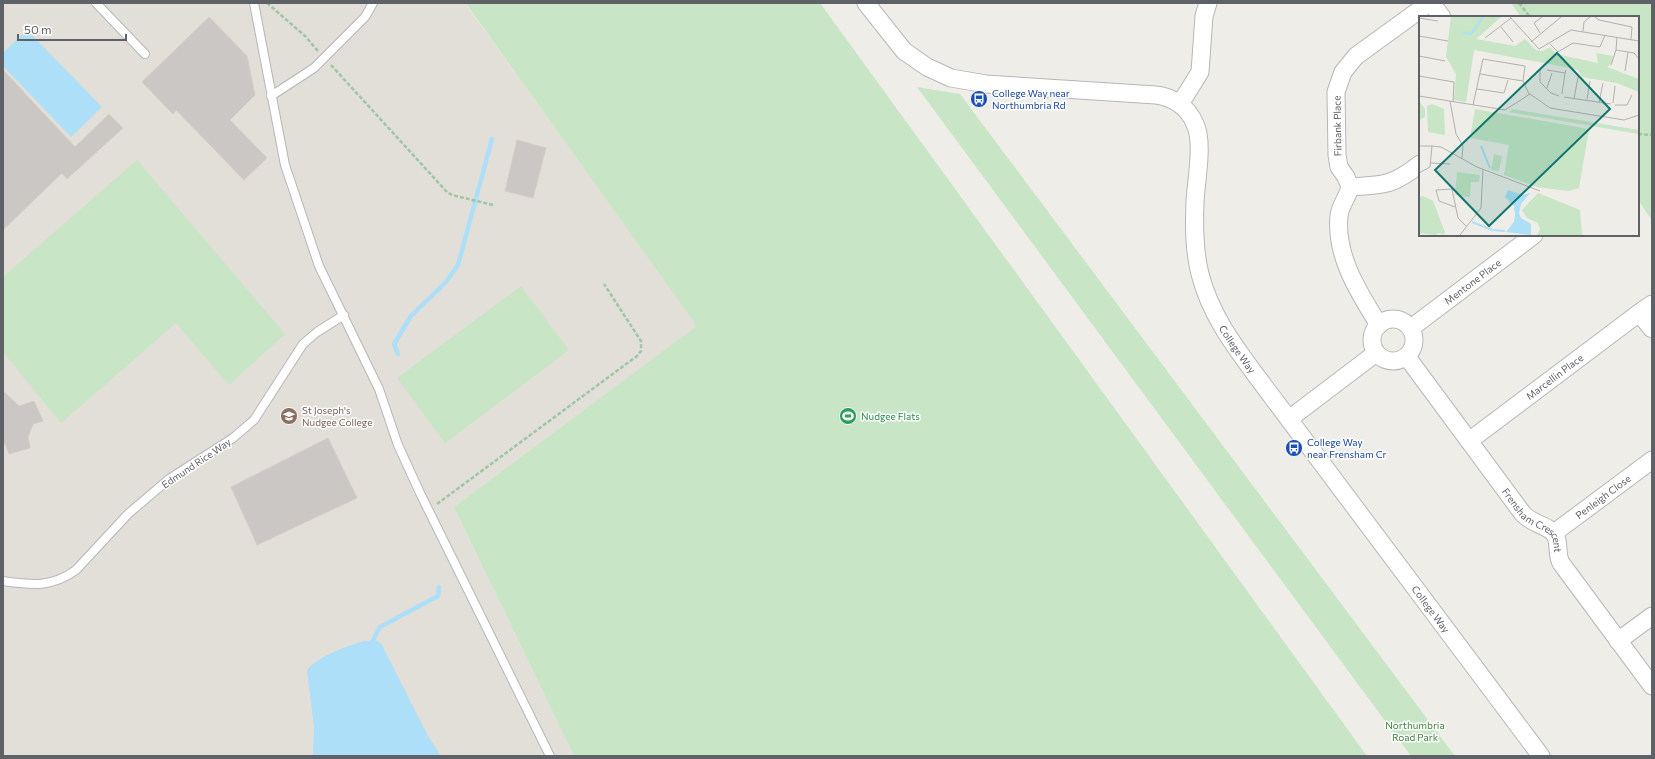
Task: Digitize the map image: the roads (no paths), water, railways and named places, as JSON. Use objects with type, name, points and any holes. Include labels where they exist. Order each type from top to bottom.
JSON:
[{"type":"street","name":"College Way","points":[[866,3],[904,51],[938,73],[951,78],[975,83],[1156,95],[1167,97],[1180,104],[1193,120],[1199,139],[1195,203],[1195,245],[1204,290],[1213,311],[1230,340],[1541,756]]},
{"type":"street","points":[[1180,104],[1200,72],[1204,16],[1208,3]]},
{"type":"street","name":"Firbank Place","points":[[1350,187],[1339,167],[1336,155],[1336,92],[1343,72],[1356,56],[1430,3],[1441,16]]},
{"type":"street","points":[[1379,325],[1350,276],[1342,248],[1339,214],[1350,187],[1387,184],[1405,176],[1419,165]]},
{"type":"street","name":"Mentone Place","points":[[1411,328],[1533,236]]},
{"type":"street","name":"Marcellin Place","points":[[1469,441],[1646,308],[1652,329]]},
{"type":"street","points":[[1399,320],[1411,328],[1415,340],[1414,347],[1406,358],[1400,361],[1387,361],[1376,353],[1372,342],[1375,329],[1379,325],[1385,321],[1399,320]]},
{"type":"street","points":[[1289,419],[1376,353]]},
{"type":"street","name":"Frensham Crescent","points":[[1406,358],[1527,518],[1554,533],[1557,540],[1557,554],[1561,563],[1652,686]]},
{"type":"street","name":"Penleigh Close","points":[[1554,533],[1652,460]]},
{"type":"street","points":[[1618,641],[1652,616]]},
{"type":"lane","points":[[96,3],[145,54]]},
{"type":"lane","points":[[254,3],[285,165],[319,266],[379,389],[398,445],[427,508],[550,756]]},
{"type":"lane","points":[[271,96],[314,68],[365,16],[373,3]]},
{"type":"lane","name":"Edmund Rice Way","points":[[3,581],[29,585],[47,583],[66,577],[76,570],[128,514],[169,479],[234,438],[254,420],[303,344],[344,315]]},
{"type":"water","points":[[27,30],[102,107],[71,137],[3,66],[3,53]]},
{"type":"water","points":[[364,641],[378,641],[382,645],[428,736],[441,756],[313,756],[314,727],[307,671],[316,661],[341,649]]},
{"type":"waterway","points":[[398,354],[394,344],[411,316],[445,283],[458,265],[492,139]]},
{"type":"waterway","points":[[370,646],[380,627],[438,596],[439,587]]},
{"type":"place","name":"College Way near Northumbria Rd","points":[[979,99]]},
{"type":"place","name":"St Joseph's Nudgee College","points":[[289,416]]},
{"type":"place","name":"Nudgee Flats","points":[[848,416]]},
{"type":"place","name":"College Way near Frensham Cr","points":[[1294,448]]},
{"type":"park label","name":"Northumbria Road Park","points":[[1415,730]]}]
